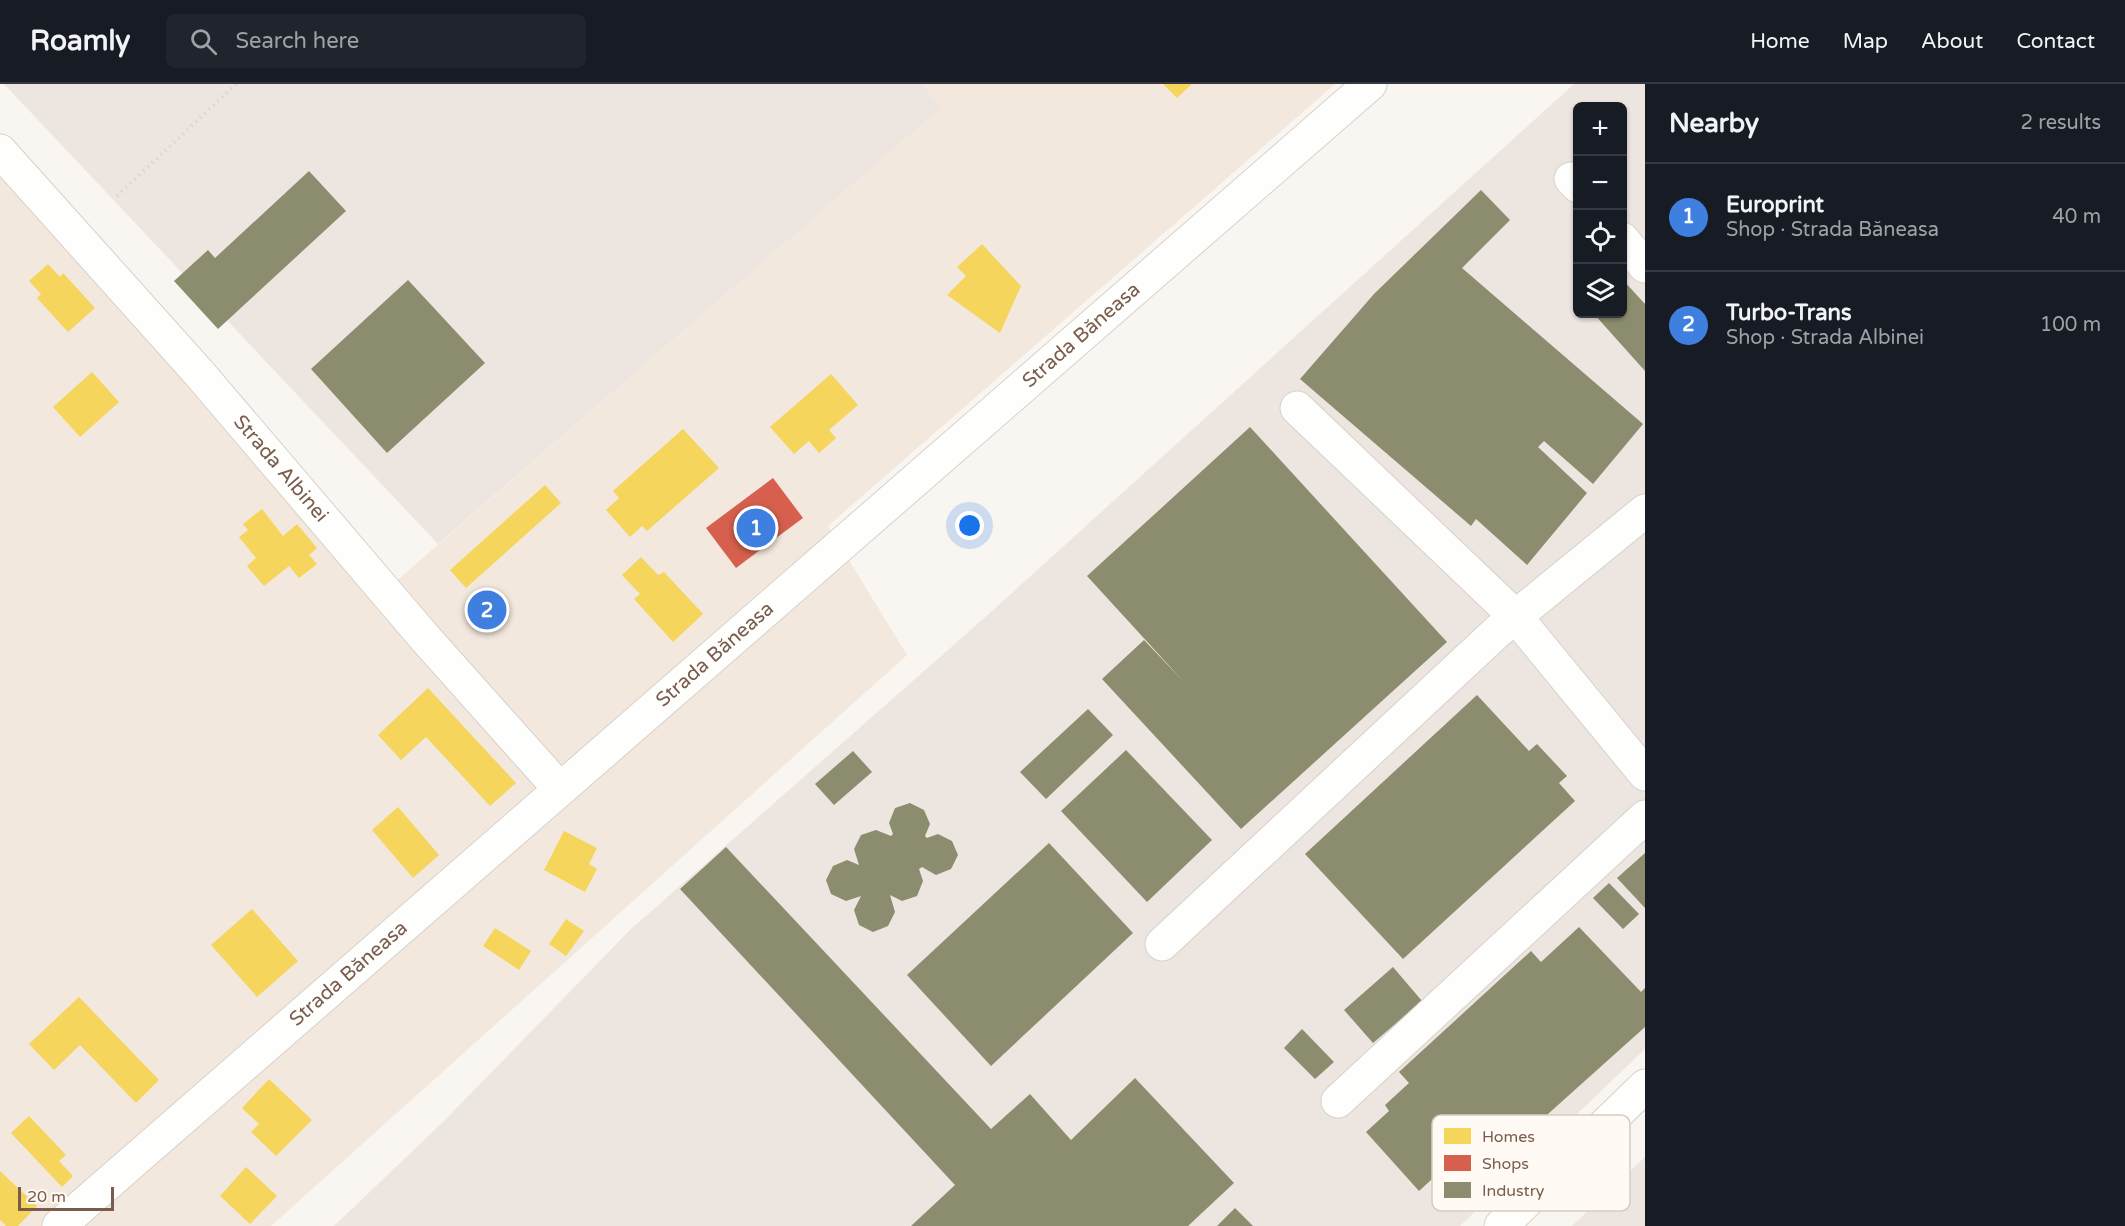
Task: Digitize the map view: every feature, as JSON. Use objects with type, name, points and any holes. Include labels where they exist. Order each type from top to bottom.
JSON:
[{"type":"street","name":"Strada Băneasa","points":[[60,1226],[559,788],[1370,84]]},
{"type":"street","name":"Strada Albinei","points":[[0,151],[199,373],[425,638],[559,788]]},
{"type":"street","points":[[1627,244],[1645,266]]},
{"type":"street","points":[[1297,408],[1515,617],[1645,774]]},
{"type":"street","points":[[1162,944],[1515,617],[1645,511]]},
{"type":"street","points":[[1338,1101],[1645,817]]},
{"type":"street","points":[[1615,1115],[1645,1086]]},
{"type":"street","points":[[1501,1226],[1516,1211]]},
{"type":"path","points":[[117,196],[236,84]]},
{"type":"shaded area","points":[[4,84],[922,84],[940,108],[438,544]]},
{"type":"shaded area","points":[[922,84],[1335,84],[828,526],[907,655],[271,1226],[0,1226],[0,140],[378,597],[939,108]]},
{"type":"shaded area","points":[[1574,84],[1645,84],[1645,1049],[1576,1115],[1432,1115],[1432,1211],[1476,1211],[1460,1226],[334,1226],[443,1122],[630,930],[982,620]]},
{"type":"shaded area","points":[[1645,1157],[1645,1226],[1572,1226],[1588,1211],[1630,1211],[1630,1171]]},
{"type":"building: Homes","points":[[1163,84],[1192,84],[1177,98]]},
{"type":"building: Homes","points":[[982,244],[1021,286],[1000,333],[947,295],[966,276],[957,267]]},
{"type":"building: Homes","points":[[48,264],[60,277],[63,273],[95,308],[68,332],[37,298],[41,294],[29,281]]},
{"type":"building: Homes","points":[[92,372],[119,402],[80,437],[53,407]]},
{"type":"building: Homes","points":[[831,374],[858,405],[829,430],[836,438],[819,453],[809,441],[794,454],[770,427]]},
{"type":"building: Homes","points":[[683,429],[719,468],[647,531],[642,526],[630,537],[606,510],[619,498],[613,491]]},
{"type":"building: Homes","points":[[545,485],[561,503],[466,588],[450,570]]},
{"type":"building: Homes","points":[[262,509],[283,536],[297,524],[317,548],[309,555],[317,564],[299,578],[289,566],[264,586],[247,566],[256,558],[239,537],[248,530],[243,524]]},
{"type":"building: Homes","points":[[641,557],[658,575],[664,572],[703,614],[673,642],[634,599],[640,594],[622,575]]},
{"type":"building: Homes","points":[[428,688],[516,783],[490,806],[426,737],[401,760],[378,735]]},
{"type":"building: Homes","points":[[398,807],[439,855],[413,878],[372,830]]},
{"type":"building: Homes","points":[[564,831],[597,848],[589,864],[597,869],[585,892],[544,870]]},
{"type":"building: Homes","points":[[252,909],[298,961],[257,997],[211,945]]},
{"type":"building: Homes","points":[[566,919],[584,931],[566,956],[549,944]]},
{"type":"building: Homes","points":[[495,928],[531,951],[519,970],[483,946]]},
{"type":"building: Homes","points":[[79,997],[159,1080],[136,1103],[80,1045],[54,1070],[29,1044]]},
{"type":"building: Homes","points":[[269,1079],[312,1120],[276,1156],[251,1132],[259,1124],[242,1108]]},
{"type":"building: Homes","points":[[29,1116],[66,1155],[59,1161],[73,1176],[62,1187],[11,1133]]},
{"type":"building: Homes","points":[[246,1167],[277,1196],[250,1224],[220,1196]]},
{"type":"building: Homes","points":[[0,1171],[37,1206],[18,1226],[6,1226],[0,1220]]},
{"type":"building: Shops","points":[[773,478],[803,518],[736,568],[706,528]]},
{"type":"building: Industry","points":[[309,171],[346,211],[218,329],[174,281],[208,250],[215,258]]},
{"type":"building: Industry","points":[[1481,190],[1510,220],[1462,268],[1643,424],[1593,484],[1544,441],[1538,447],[1587,493],[1527,565],[1476,519],[1471,526],[1300,379],[1374,294]]},
{"type":"building: Industry","points":[[408,280],[485,363],[387,453],[311,369]]},
{"type":"building: Industry","points":[[1627,284],[1645,304],[1645,371],[1598,318],[1627,318]]},
{"type":"building: Industry","points":[[1250,427],[1447,642],[1241,829],[1102,679],[1144,640],[1184,682],[1087,576]]},
{"type":"building: Industry","points":[[1477,695],[1529,751],[1537,744],[1567,776],[1559,783],[1575,801],[1403,959],[1305,854]]},
{"type":"building: Industry","points":[[1088,709],[1113,735],[1046,799],[1020,772]]},
{"type":"building: Industry","points":[[1126,750],[1212,840],[1147,902],[1061,811]]},
{"type":"building: Industry","points":[[853,751],[872,772],[834,805],[815,784]]},
{"type":"building: Industry","points":[[910,803],[924,810],[930,824],[925,836],[927,838],[938,834],[952,841],[958,855],[951,869],[936,875],[922,867],[919,869],[923,881],[917,896],[902,901],[890,895],[895,912],[888,926],[873,932],[859,925],[854,910],[861,896],[846,901],[831,894],[826,880],[833,866],[847,860],[859,865],[854,849],[861,835],[876,830],[891,836],[893,834],[889,823],[895,808]]},
{"type":"building: Industry","points":[[1049,843],[1133,933],[991,1066],[907,975]]},
{"type":"building: Industry","points":[[726,847],[991,1129],[1030,1094],[1071,1140],[1135,1078],[1234,1183],[1188,1226],[911,1226],[955,1185],[680,889]]},
{"type":"building: Industry","points":[[1645,853],[1645,908],[1617,878]]},
{"type":"building: Industry","points":[[1609,883],[1639,914],[1623,929],[1593,898]]},
{"type":"building: Industry","points":[[1579,927],[1641,992],[1645,988],[1645,1027],[1547,1115],[1432,1115],[1432,1179],[1419,1191],[1366,1132],[1389,1111],[1385,1105],[1409,1083],[1399,1072],[1531,951],[1541,962]]},
{"type":"building: Industry","points":[[1393,967],[1422,1001],[1373,1043],[1344,1010]]},
{"type":"building: Industry","points":[[1302,1029],[1334,1062],[1315,1079],[1284,1048]]},
{"type":"building: Industry","points":[[1235,1208],[1253,1226],[1217,1226]]},
{"type":"place","name":"Europrint","points":[[756,528]]},
{"type":"place","name":"Turbo-Trans","points":[[487,610]]}]
